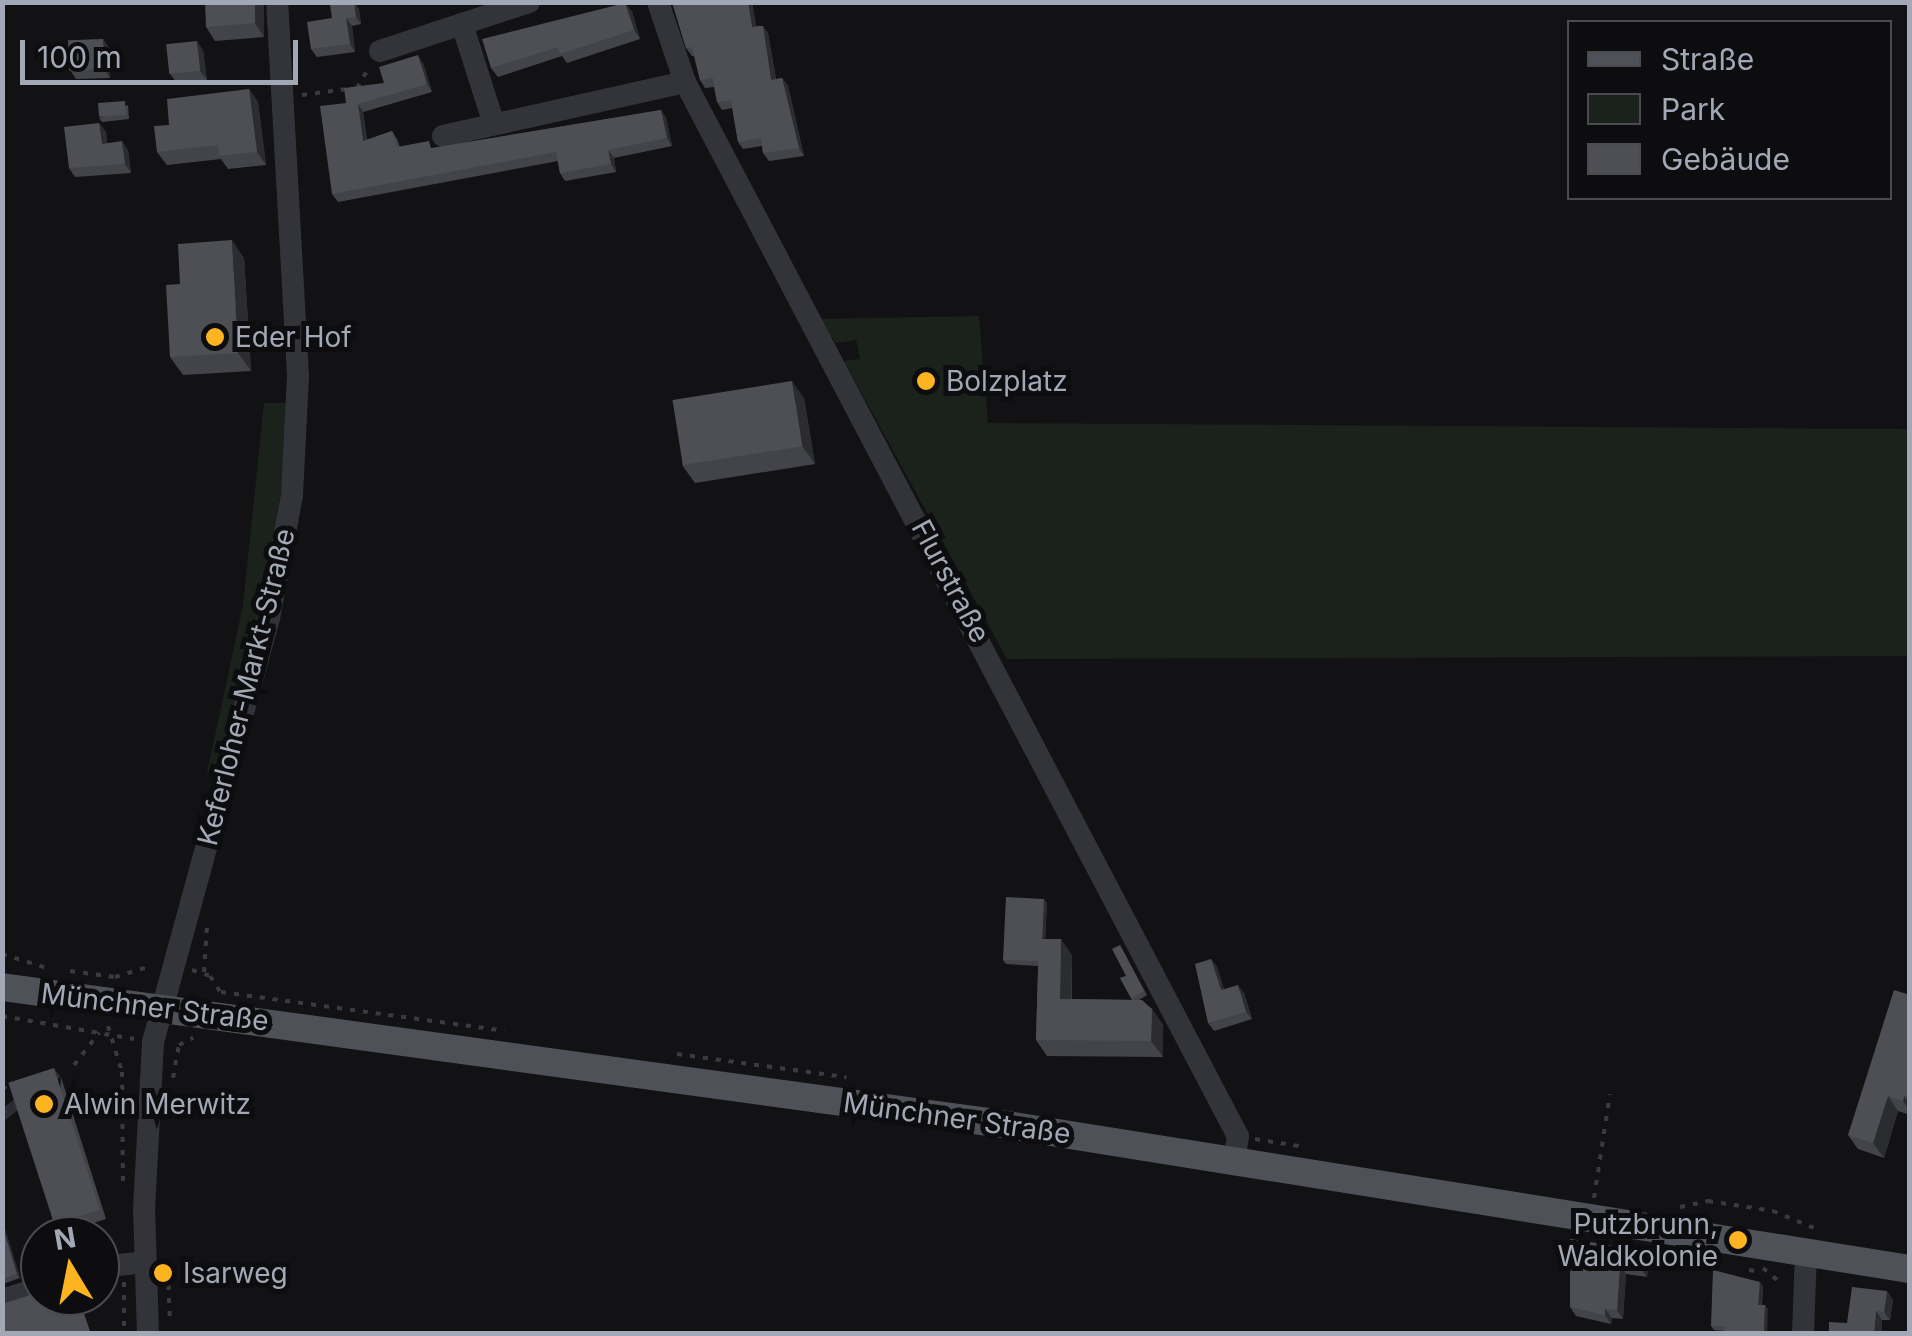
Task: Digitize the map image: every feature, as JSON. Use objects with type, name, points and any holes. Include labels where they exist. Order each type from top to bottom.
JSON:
[{"type":"main road","name":"Münchner Straße","points":[[2,988],[114,989],[161,1006],[220,1003],[1236,1148],[1910,1269]]},
{"type":"street","name":"Keferloher-Markt-Straße","points":[[148,1334],[134,1262],[153,1042],[269,618],[292,494],[298,376],[278,2]]},
{"type":"street","points":[[380,51],[529,2]]},
{"type":"street","name":"Flurstraße","points":[[658,2],[685,82],[1236,1148]]},
{"type":"street","points":[[462,24],[494,124]]},
{"type":"street","points":[[443,136],[685,82]]},
{"type":"street","points":[[1802,1334],[1806,1251]]},
{"type":"street","points":[[120,1264],[134,1262]]},
{"type":"path","points":[[297,96],[359,88],[380,51]]},
{"type":"path","points":[[2,954],[114,989],[173,967]]},
{"type":"path","points":[[2,1016],[179,1045],[212,1036],[220,1003],[204,972]]},
{"type":"path","points":[[114,989],[107,1034],[122,1063],[123,1186]]},
{"type":"path","points":[[74,1065],[100,1032]]},
{"type":"path","points":[[172,1084],[179,1045]]},
{"type":"path","points":[[2,1090],[8,1084]]},
{"type":"path","points":[[1594,1195],[1610,1094]]},
{"type":"path","points":[[1236,1148],[1313,1148]]},
{"type":"path","points":[[1576,1192],[1611,1197]]},
{"type":"path","points":[[1676,1208],[1708,1201],[1789,1215],[1833,1236]]},
{"type":"path","points":[[124,1334],[134,1262]]},
{"type":"path","points":[[168,1270],[170,1334]]},
{"type":"path","points":[[1750,1270],[1762,1272]]},
{"type":"green space","points":[[979,316],[988,423],[1909,429],[1909,656],[1007,659],[844,361],[860,359],[856,340],[836,343],[819,319]]},
{"type":"green space","points":[[264,403],[289,403],[285,467],[262,607],[217,775],[207,773],[243,605]]},
{"type":"building","points":[[205,2],[255,2],[255,23],[206,27]]},
{"type":"building","points":[[354,2],[356,17],[346,18],[350,44],[311,49],[307,22],[332,18],[330,5]]},
{"type":"building","points":[[672,2],[748,2],[752,27],[763,26],[771,80],[782,78],[799,148],[763,153],[761,138],[738,142],[731,100],[717,102],[713,78],[700,80],[692,47],[686,48]]},
{"type":"building","points":[[625,3],[634,30],[560,54],[558,47],[491,68],[482,39]]},
{"type":"building","points":[[103,39],[104,69],[69,70],[68,40]]},
{"type":"building","points":[[197,41],[200,71],[169,74],[166,44]]},
{"type":"building","points":[[418,55],[427,84],[358,104],[363,141],[392,131],[397,147],[429,141],[431,148],[661,110],[667,138],[608,150],[611,164],[560,173],[556,152],[332,194],[320,106],[346,103],[344,88],[384,83],[379,67]]},
{"type":"building","points":[[249,89],[257,152],[219,156],[218,145],[157,152],[154,126],[169,125],[167,99]]},
{"type":"building","points":[[125,101],[126,115],[99,117],[98,103]]},
{"type":"building","points":[[99,123],[102,144],[122,141],[125,164],[69,168],[64,127]]},
{"type":"building","name":"Eder Hof","points":[[232,240],[238,353],[170,357],[166,285],[180,284],[178,244]]},
{"type":"building","points":[[792,381],[802,446],[683,465],[672,400]]},
{"type":"building","points":[[1006,897],[1044,899],[1039,961],[1003,960]]},
{"type":"building","points":[[1039,939],[1061,939],[1060,999],[1142,1000],[1152,1009],[1151,1041],[1036,1040]]},
{"type":"building","points":[[1120,945],[1144,991],[1131,998],[1120,978],[1126,976],[1112,949]]},
{"type":"building","points":[[1211,959],[1221,990],[1238,985],[1246,1012],[1208,1023],[1195,964]]},
{"type":"building","points":[[1894,990],[1910,995],[1910,1097],[1904,1096],[1903,1101],[1888,1096],[1873,1143],[1848,1135]]},
{"type":"building","points":[[54,1068],[100,1210],[81,1216],[52,1216],[8,1083]]},
{"type":"building","points":[[2,1225],[17,1274],[2,1279]]},
{"type":"building","points":[[1570,1239],[1643,1250],[1640,1268],[1620,1265],[1617,1310],[1605,1309],[1605,1315],[1570,1307]]},
{"type":"building","points":[[1713,1270],[1760,1282],[1758,1305],[1765,1305],[1764,1334],[1724,1334],[1725,1326],[1711,1326]]},
{"type":"building","points":[[1852,1287],[1887,1291],[1884,1312],[1876,1311],[1874,1334],[1829,1334],[1829,1322],[1847,1323]]},
{"type":"building","points":[[20,1298],[20,1316],[85,1316],[91,1334],[2,1334],[2,1304]]},
{"type":"place","name":"Eder Hof","points":[[215,337]]},
{"type":"place","name":"Bolzplatz","points":[[926,381]]},
{"type":"place","name":"Alwin Merwitz","points":[[44,1104]]},
{"type":"place","name":"Putzbrunn, Waldkolonie","points":[[1738,1240]]},
{"type":"place","name":"Isarweg","points":[[163,1273]]}]
